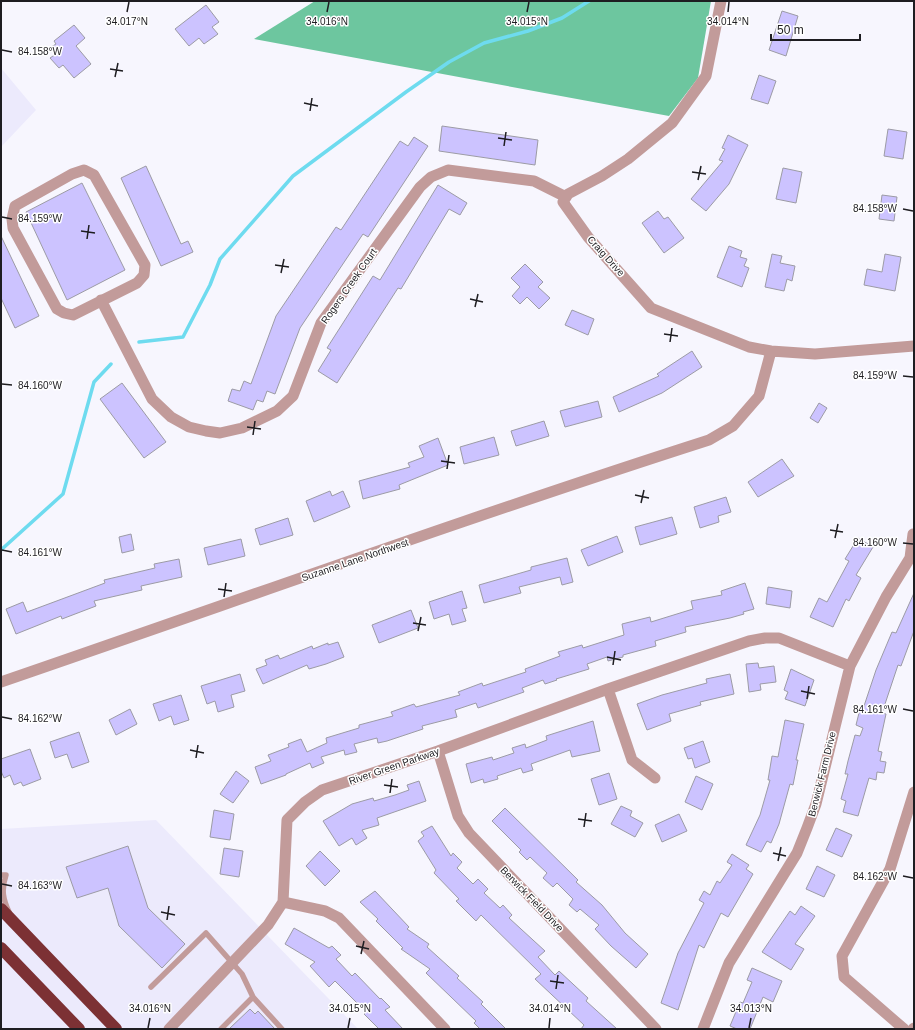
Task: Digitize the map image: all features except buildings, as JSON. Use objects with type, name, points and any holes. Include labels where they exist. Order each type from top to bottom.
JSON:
[{"type":"highway","points":[[1,909],[116,1029]]},
{"type":"highway","points":[[1,948],[79,1029]]},
{"type":"street","points":[[566,198],[568,194],[602,176],[628,158],[672,123],[706,76],[721,1]]},
{"type":"street","points":[[84,170],[94,175],[144,265],[144,275],[137,282],[101,300],[73,315],[64,313],[57,309],[14,228],[12,219],[15,206],[72,174],[84,170]]},
{"type":"street","name":"Rogers Creek Court","points":[[101,300],[152,399],[171,417],[189,427],[220,433],[242,428],[277,411],[293,396],[321,323],[420,187],[431,177],[448,170],[534,181],[566,198]]},
{"type":"street","name":"Craig Drive","points":[[566,198],[564,202],[588,237],[651,308],[749,347],[771,352],[815,354],[914,346]]},
{"type":"street","name":"Suzanne Lane Northwest","points":[[1,682],[519,502],[709,440],[734,426],[759,396],[771,352]]},
{"type":"street","name":"Berwick Farm Drive","points":[[703,1029],[729,964],[796,853],[807,828],[816,804],[850,666],[886,597],[910,558],[913,534]]},
{"type":"street","name":"River Green Parkway","points":[[169,1029],[268,925],[282,902],[287,820],[305,802],[322,790],[438,751],[608,689],[749,641],[765,638],[779,638],[850,666]]},
{"type":"street","points":[[608,689],[632,760],[655,778]]},
{"type":"street","name":"Berwick Field Drive","points":[[438,751],[458,816],[469,833],[656,1029]]},
{"type":"street","points":[[904,1029],[844,977],[842,956],[890,869],[914,792]]},
{"type":"street","points":[[282,902],[325,911],[339,918],[445,1029]]},
{"type":"lane","points":[[1,875],[6,875],[3,886],[3,898],[13,922]]},
{"type":"lane","points":[[151,986],[206,933],[233,962],[242,974],[253,997],[282,1029]]},
{"type":"lane","points":[[222,1029],[253,997]]},
{"type":"shaded area","points":[[1,68],[36,110],[1,147]]},
{"type":"shaded area","points":[[156,820],[358,1029],[1,1029],[1,829]]},
{"type":"green space","points":[[315,1],[711,1],[698,78],[669,116],[254,39]]},
{"type":"waterway","points":[[139,342],[183,337],[210,285],[220,259],[293,176],[449,62],[484,43],[528,31],[562,18],[589,1]]},
{"type":"waterway","points":[[1,550],[63,494],[94,382],[111,364]]}]
